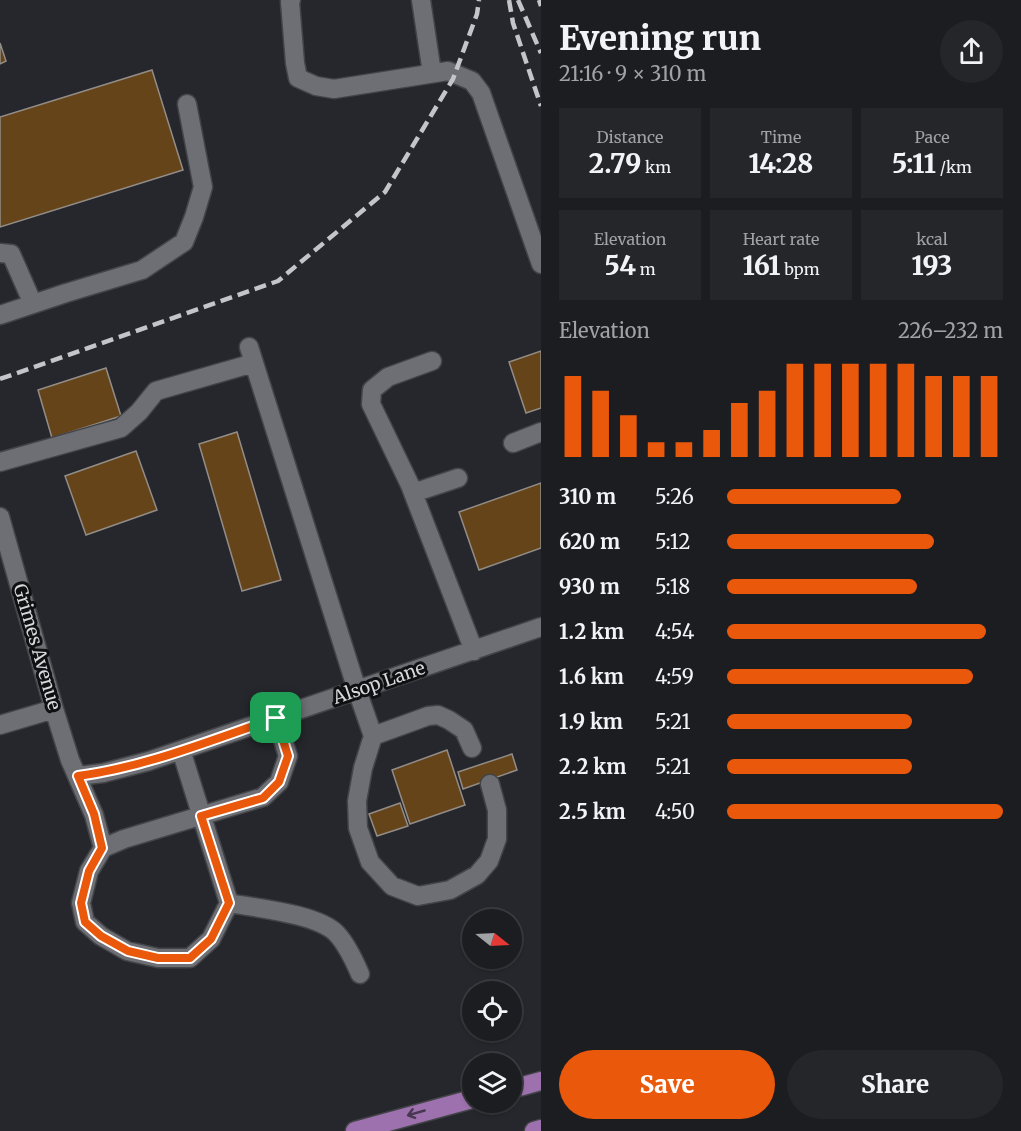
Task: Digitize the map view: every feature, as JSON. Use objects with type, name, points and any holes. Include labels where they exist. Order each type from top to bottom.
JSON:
[{"type":"main road","points":[[522,1086],[541,1081]]},
{"type":"main road","points":[[355,1131],[462,1102]]},
{"type":"main road","points":[[534,1131],[541,1129]]},
{"type":"street","points":[[291,0],[298,78],[316,86],[334,89],[448,71],[472,81],[481,93],[541,264]]},
{"type":"street","points":[[421,0],[432,73]]},
{"type":"street","points":[[0,315],[142,270],[184,242],[203,188],[187,104]]},
{"type":"street","points":[[0,253],[10,254],[33,304]]},
{"type":"street","points":[[0,462],[121,428],[156,391],[252,355],[373,736],[363,768],[357,801],[358,828],[370,862],[392,886],[418,896],[450,890],[477,875],[489,861],[497,839],[497,810],[490,784]]},
{"type":"street","points":[[432,361],[388,377],[372,390],[371,404],[413,493],[474,651]]},
{"type":"street","points":[[513,442],[541,432]]},
{"type":"street","points":[[413,493],[458,478]]},
{"type":"street","name":"Grimes Avenue","points":[[0,517],[54,709],[70,760],[94,814],[102,848]]},
{"type":"street","name":"Alsop Lane","points":[[78,776],[126,767],[181,750],[541,627]]},
{"type":"street","points":[[0,725],[54,709]]},
{"type":"street","points":[[373,736],[428,716],[438,715],[464,730],[472,748]]},
{"type":"street","points":[[181,750],[201,816],[229,903],[211,939],[190,958],[158,958],[128,951],[101,936],[85,922],[81,903],[89,871],[102,848],[124,839],[201,816],[263,798],[279,782],[288,756],[276,718]]},
{"type":"street","points":[[229,903],[290,914],[321,923],[336,932],[352,955],[360,974]]},
{"type":"building","points":[[0,43],[6,61],[0,64]]},
{"type":"building","points":[[152,70],[183,170],[0,227],[0,117]]},
{"type":"building","points":[[541,351],[541,408],[526,413],[509,362]]},
{"type":"building","points":[[106,368],[121,416],[52,438],[38,390]]},
{"type":"building","points":[[237,432],[281,580],[242,591],[199,444]]},
{"type":"building","points":[[136,451],[157,510],[86,535],[65,476]]},
{"type":"building","points":[[541,483],[541,548],[479,570],[459,512]]},
{"type":"building","points":[[447,750],[465,805],[410,824],[392,770]]},
{"type":"building","points":[[512,754],[517,770],[463,789],[458,772]]},
{"type":"building","points":[[400,803],[408,826],[377,836],[369,814]]},
{"type":"railway","points":[[0,379],[278,281],[385,192],[453,79],[477,14],[479,0]]},
{"type":"railway","points":[[509,0],[513,23],[541,106]]},
{"type":"railway","points":[[518,0],[541,53]]},
{"type":"railway","points":[[539,0],[541,6]]},
{"type":"route","points":[[276,718],[288,756],[279,782],[263,798],[201,816],[229,903],[211,939],[190,958],[158,958],[128,951],[101,936],[85,922],[81,903],[89,871],[102,848],[94,814],[78,776],[149,761],[276,718]]}]
